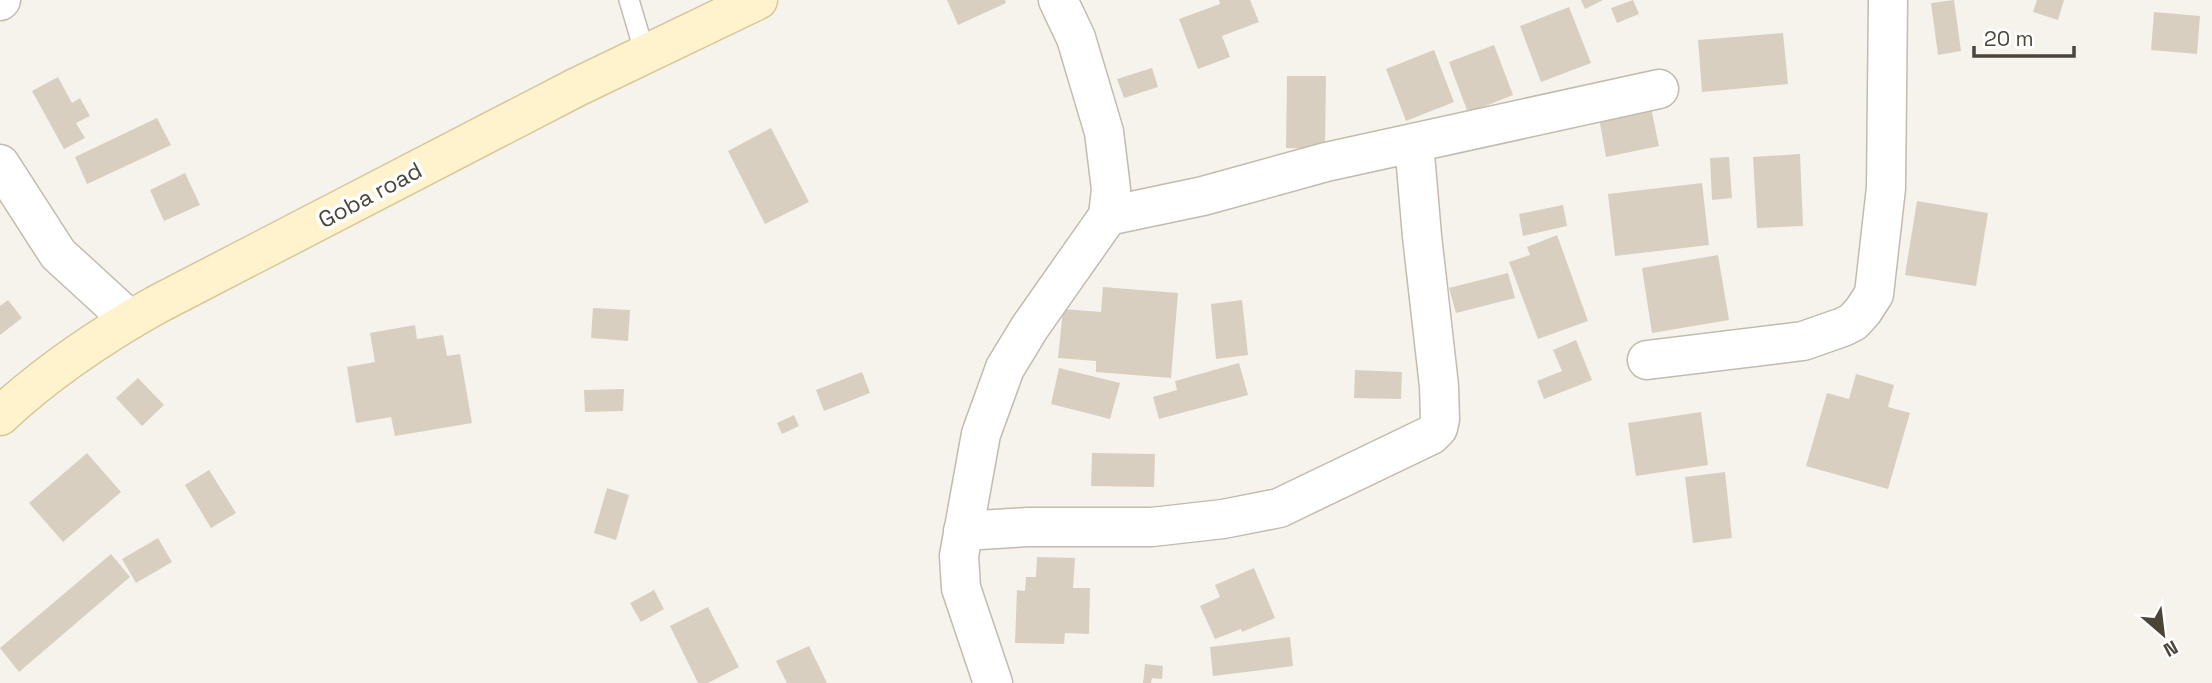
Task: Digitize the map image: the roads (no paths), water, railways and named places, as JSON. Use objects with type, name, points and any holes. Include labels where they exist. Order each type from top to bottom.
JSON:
[{"type":"street","name":"Goba road","points":[[0,416],[33,385],[130,320],[565,93],[758,0]]},
{"type":"street","points":[[993,683],[961,588],[959,556],[981,435],[1005,368],[1030,327],[1108,216],[1111,189],[1104,132],[1076,38],[1058,0]]},
{"type":"street","points":[[1647,360],[1803,341],[1853,322],[1863,311],[1874,294],[1886,188],[1888,0]]},
{"type":"street","points":[[1108,216],[1203,196],[1325,162],[1659,89]]},
{"type":"street","points":[[963,531],[1028,527],[1152,527],[1223,519],[1279,508],[1431,435],[1438,428],[1440,419],[1439,386],[1414,143]]},
{"type":"street","points":[[0,164],[58,254],[130,320]]},
{"type":"lane","points":[[629,0],[645,54]]}]
